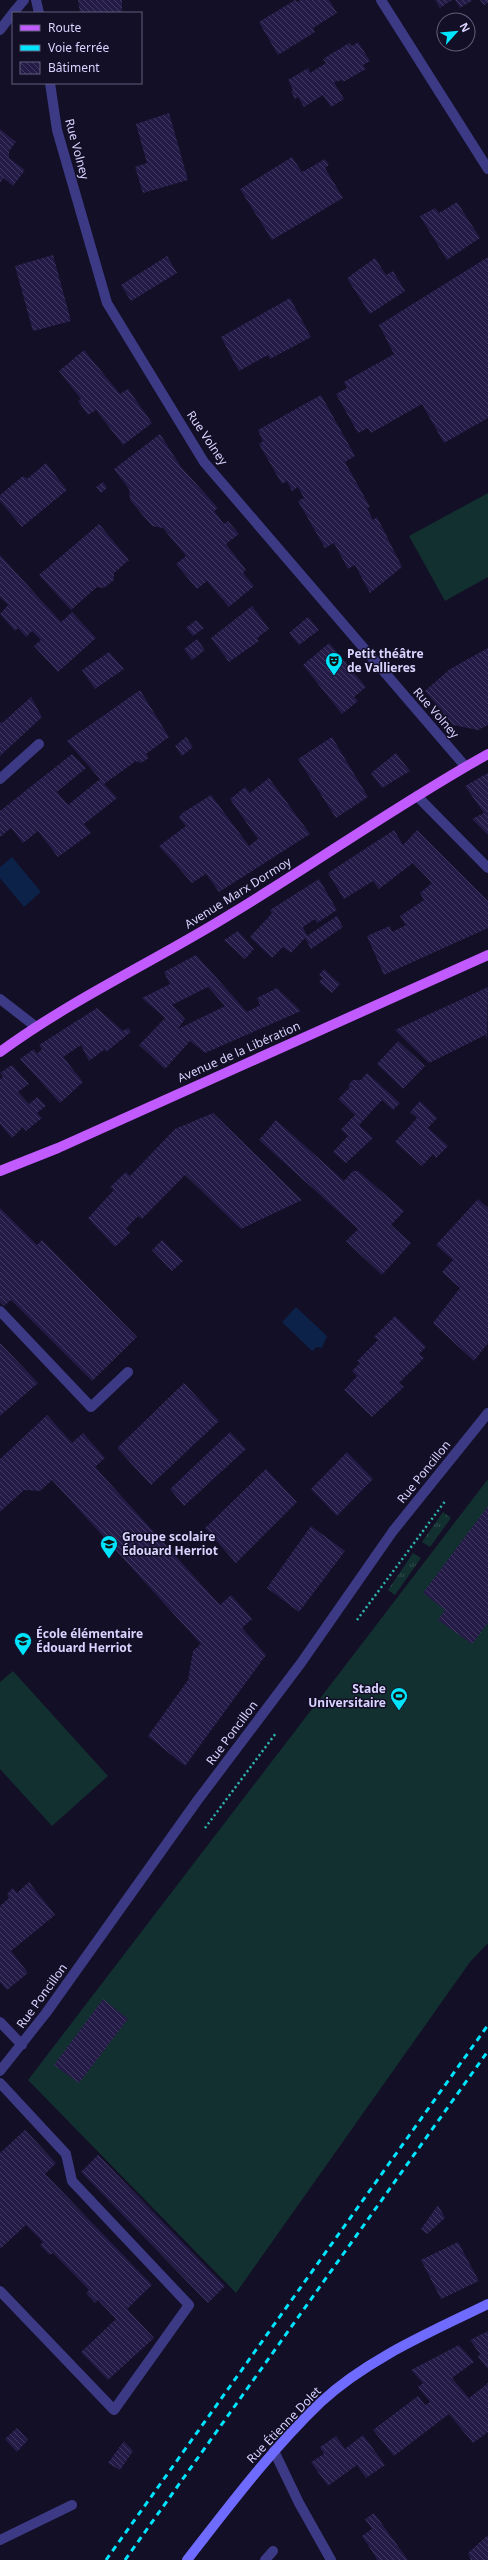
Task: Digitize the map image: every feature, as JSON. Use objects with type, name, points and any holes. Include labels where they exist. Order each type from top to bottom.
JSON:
[{"type":"main road","name":"Avenue Marx Dormoy","points":[[0,1052],[35,1026],[230,914],[465,766],[488,754]]},
{"type":"main road","name":"Avenue de la Libération","points":[[0,1171],[58,1148],[488,955]]},
{"type":"main road","name":"Rue Étienne Dolet","points":[[187,2560],[274,2451],[321,2402],[365,2369],[424,2336],[488,2304]]},
{"type":"street","points":[[14,12],[24,0]]},
{"type":"street","points":[[36,0],[38,12]]},
{"type":"street","points":[[381,0],[488,169]]},
{"type":"street","points":[[0,30],[12,14]]},
{"type":"street","name":"Rue Volney","points":[[50,84],[57,130],[107,303],[204,462],[465,766]]},
{"type":"street","points":[[0,779],[39,744]]},
{"type":"street","points":[[417,796],[488,868]]},
{"type":"street","points":[[0,999],[35,1026]]},
{"type":"street","points":[[0,1311],[91,1407],[128,1372]]},
{"type":"street","name":"Rue Poncillon","points":[[0,2071],[22,2045],[197,1801],[301,1663],[393,1531],[488,1413]]},
{"type":"street","points":[[0,2022],[22,2045]]},
{"type":"street","points":[[0,2083],[66,2154],[72,2181],[190,2305],[114,2410],[0,2291]]},
{"type":"street","points":[[274,2451],[299,2503],[331,2560]]},
{"type":"street","points":[[0,2540],[72,2505]]},
{"type":"street","points":[[265,2560],[273,2551]]},
{"type":"green space","points":[[488,493],[488,577],[445,601],[409,536]]},
{"type":"green space","name":"Stade Universitaire","points":[[488,1479],[488,1943],[470,1962],[236,2293],[28,2080]]},
{"type":"green space","points":[[443,1512],[451,1518],[430,1547],[422,1542]]},
{"type":"green space","points":[[413,1553],[421,1558],[395,1595],[388,1590]]},
{"type":"green space","points":[[13,1671],[108,1776],[52,1826],[0,1769],[0,1682]]},
{"type":"water","points":[[12,857],[41,892],[24,907],[0,878],[0,867]]},
{"type":"water","points":[[296,1307],[327,1336],[322,1348],[317,1347],[312,1351],[282,1322]]},
{"type":"building","points":[[78,0],[122,0],[122,12],[80,12]]},
{"type":"building","points":[[295,0],[297,2],[301,0],[329,0],[337,13],[313,28],[315,32],[278,55],[259,22]]},
{"type":"building","points":[[435,0],[452,0],[440,8]]},
{"type":"building","points":[[455,0],[473,0],[460,8]]},
{"type":"building","points":[[480,0],[488,0],[488,3],[484,5]]},
{"type":"building","points":[[358,42],[370,61],[363,65],[366,69],[343,82],[342,80],[334,82],[344,99],[331,107],[323,95],[304,107],[298,97],[295,99],[291,91],[293,90],[288,80],[308,68],[310,73],[326,63],[323,59],[349,43],[352,46]]},
{"type":"building","points":[[169,113],[188,180],[143,193],[135,167],[147,163],[136,124]]},
{"type":"building","points":[[0,129],[16,142],[9,151],[9,158],[25,170],[13,186],[4,178],[0,183]]},
{"type":"building","points":[[292,157],[302,172],[325,159],[329,165],[325,168],[343,198],[272,240],[240,189]]},
{"type":"building","points":[[457,202],[480,238],[447,260],[420,216],[435,208],[439,213]]},
{"type":"building","points":[[53,255],[71,321],[33,331],[15,266]]},
{"type":"building","points":[[167,256],[177,273],[131,301],[121,285]]},
{"type":"building","points":[[488,257],[488,418],[444,443],[422,404],[371,433],[368,428],[358,433],[336,394],[347,388],[344,382],[394,354],[379,325]]},
{"type":"building","points":[[375,258],[386,275],[393,271],[405,291],[370,314],[347,278]]},
{"type":"building","points":[[290,298],[311,337],[270,359],[268,355],[239,371],[221,337]]},
{"type":"building","points":[[84,350],[120,394],[128,389],[152,423],[123,445],[96,410],[88,415],[78,401],[81,399],[59,371]]},
{"type":"building","points":[[321,395],[355,456],[345,462],[370,507],[367,508],[373,520],[377,517],[402,567],[370,593],[355,565],[348,569],[334,543],[325,548],[298,501],[304,498],[298,487],[292,491],[287,481],[282,484],[259,444],[263,441],[258,430]]},
{"type":"building","points":[[160,434],[181,467],[218,508],[214,511],[224,524],[228,521],[239,534],[226,544],[246,570],[243,573],[254,586],[229,607],[207,581],[197,589],[176,564],[186,556],[163,528],[152,526],[130,500],[129,489],[114,469]]},
{"type":"building","points":[[46,463],[67,490],[22,527],[0,501],[0,495],[23,476],[27,479]]},
{"type":"building","points":[[103,482],[107,488],[101,493],[96,487]]},
{"type":"building","points":[[99,524],[129,560],[114,573],[114,580],[104,588],[97,587],[71,610],[39,575]]},
{"type":"building","points":[[0,555],[61,622],[72,612],[96,638],[58,672],[34,646],[41,640],[32,631],[26,637],[18,628],[15,631],[0,614],[8,605],[0,597]]},
{"type":"building","points":[[252,606],[269,629],[257,638],[259,641],[229,662],[211,638]]},
{"type":"building","points":[[308,617],[319,630],[299,645],[289,633]]},
{"type":"building","points":[[196,620],[204,628],[193,636],[186,628]]},
{"type":"building","points":[[197,639],[205,650],[192,660],[184,649]]},
{"type":"building","name":"Petit théâtre de Vallieres","points":[[329,643],[366,687],[354,697],[358,701],[342,714],[303,665]]},
{"type":"building","points":[[488,648],[488,725],[478,730],[453,725],[425,691],[450,669]]},
{"type":"building","points":[[109,652],[124,669],[95,689],[82,670]]},
{"type":"building","points":[[140,690],[169,737],[146,754],[149,758],[141,763],[136,761],[104,784],[117,798],[84,824],[91,833],[58,857],[38,831],[23,843],[11,828],[0,837],[0,811],[72,754],[86,768],[57,792],[68,805],[100,779],[67,741]]},
{"type":"building","points":[[31,697],[42,717],[0,756],[0,722],[2,723]]},
{"type":"building","points":[[186,737],[193,747],[182,756],[175,746]]},
{"type":"building","points":[[332,737],[368,797],[336,818],[298,759]]},
{"type":"building","points":[[396,753],[410,771],[382,788],[371,773]]},
{"type":"building","points":[[488,773],[488,835],[472,819],[484,813],[465,786]]},
{"type":"building","points":[[269,778],[310,834],[219,892],[206,874],[192,883],[159,846],[186,826],[179,818],[181,814],[211,795],[249,846],[258,839],[230,799],[245,787],[250,793]]},
{"type":"building","points":[[394,830],[403,845],[417,830],[488,901],[488,928],[384,975],[367,936],[390,926],[392,932],[406,925],[400,916],[424,900],[420,893],[432,883],[413,863],[379,889],[373,881],[344,899],[328,873]]},
{"type":"building","points":[[319,879],[337,910],[317,923],[315,919],[303,927],[307,936],[337,916],[343,927],[311,949],[305,938],[291,953],[283,947],[272,958],[250,937],[272,913],[270,910]]},
{"type":"building","points":[[238,931],[254,949],[245,959],[224,940]]},
{"type":"building","points":[[196,955],[247,1012],[260,1005],[257,998],[277,988],[301,1011],[205,1053],[190,1041],[165,1069],[139,1045],[165,1018],[142,998],[170,984],[164,972]],"holes":[[[208,987],[225,1006],[178,1029],[185,1019],[172,1005]]]},
{"type":"building","points":[[324,969],[340,984],[332,993],[319,982],[323,978],[319,975]]},
{"type":"building","points":[[488,987],[487,1039],[485,1035],[429,1063],[395,1030]]},
{"type":"building","points":[[97,1008],[123,1031],[128,1028],[131,1032],[106,1052],[105,1049],[89,1061],[81,1045],[63,1057],[83,1082],[60,1103],[20,1059],[34,1049],[37,1054],[42,1049],[39,1045]]},
{"type":"building","points":[[398,1041],[425,1066],[403,1089],[377,1064]]},
{"type":"building","points":[[12,1065],[29,1084],[18,1092],[29,1104],[37,1097],[46,1106],[37,1113],[42,1118],[26,1131],[23,1127],[12,1138],[0,1124],[0,1079],[3,1077],[0,1073]]},
{"type":"building","points":[[367,1073],[400,1103],[393,1110],[382,1100],[359,1125],[373,1138],[346,1163],[333,1152],[348,1136],[341,1129],[355,1115],[338,1099],[350,1087],[348,1085],[353,1080],[361,1080]]},
{"type":"building","points":[[420,1101],[437,1118],[428,1128],[448,1146],[436,1158],[433,1154],[422,1166],[395,1142],[417,1118],[410,1112]]},
{"type":"building","points":[[213,1113],[302,1200],[241,1229],[185,1175],[142,1219],[138,1216],[126,1229],[130,1233],[115,1247],[88,1218],[114,1190],[110,1187],[126,1172],[130,1176],[175,1129]]},
{"type":"building","points":[[276,1120],[344,1181],[353,1171],[358,1171],[404,1211],[391,1225],[411,1243],[382,1275],[346,1241],[358,1229],[259,1140]]},
{"type":"building","points":[[478,1199],[488,1208],[488,1343],[474,1361],[433,1323],[460,1288],[442,1272],[453,1260],[436,1245]]},
{"type":"building","points":[[0,1208],[37,1245],[42,1240],[137,1337],[92,1381],[11,1300],[4,1306],[0,1302]]},
{"type":"building","points":[[162,1240],[183,1261],[172,1271],[152,1250]]},
{"type":"building","points":[[395,1316],[426,1347],[419,1354],[424,1358],[399,1383],[404,1387],[372,1417],[344,1390],[357,1376],[352,1371],[360,1363],[357,1361],[378,1340],[374,1337]]},
{"type":"building","points":[[0,1343],[38,1383],[0,1416]]},
{"type":"building","points":[[184,1383],[219,1421],[151,1485],[117,1448]]},
{"type":"building","points":[[47,1415],[72,1443],[83,1433],[105,1458],[95,1467],[220,1605],[231,1595],[252,1619],[242,1628],[266,1655],[185,1766],[148,1736],[188,1680],[193,1651],[201,1644],[52,1480],[40,1491],[24,1490],[0,1512],[0,1459]]},
{"type":"building","points":[[230,1432],[246,1449],[184,1506],[170,1489]]},
{"type":"building","points":[[347,1452],[373,1479],[337,1516],[311,1489]]},
{"type":"building","points":[[266,1469],[297,1502],[236,1563],[205,1528]]},
{"type":"building","points":[[488,1506],[488,1623],[472,1644],[438,1620],[445,1610],[423,1593]]},
{"type":"building","points":[[311,1526],[345,1551],[299,1612],[267,1588]]},
{"type":"building","points":[[29,1882],[55,1915],[11,1951],[28,1973],[7,1990],[0,1982],[0,1906],[9,1898],[7,1894],[13,1888],[17,1893]]},
{"type":"building","points":[[103,1999],[128,2019],[79,2083],[54,2065]]},
{"type":"building","points":[[25,2130],[56,2163],[45,2174],[152,2285],[127,2309],[154,2338],[108,2380],[81,2352],[116,2319],[98,2300],[95,2303],[86,2293],[89,2290],[53,2253],[50,2255],[40,2245],[43,2242],[26,2225],[0,2249],[0,2153]]},
{"type":"building","points":[[98,2155],[225,2286],[208,2303],[81,2172]]},
{"type":"building","points":[[438,2205],[445,2218],[427,2234],[421,2229]]},
{"type":"building","points":[[458,2242],[479,2281],[441,2299],[421,2260]]},
{"type":"building","points":[[488,2331],[488,2369],[478,2357],[480,2354],[470,2340]]},
{"type":"building","points":[[459,2345],[474,2362],[452,2378],[469,2398],[488,2383],[488,2432],[473,2443],[449,2414],[394,2456],[373,2430],[418,2396],[425,2405],[430,2402],[418,2387],[423,2383],[411,2370]]},
{"type":"building","points":[[17,2428],[28,2440],[17,2452],[5,2439]]},
{"type":"building","points":[[363,2435],[385,2465],[366,2478],[357,2465],[328,2486],[311,2462],[324,2454],[320,2447],[336,2436],[345,2449]]},
{"type":"building","points":[[124,2441],[133,2451],[120,2470],[108,2463]]},
{"type":"building","points":[[374,2513],[408,2560],[376,2560],[377,2559],[362,2536],[372,2529],[365,2519]]},
{"type":"building","points":[[488,2535],[488,2560],[471,2560],[468,2553]]},
{"type":"railway","points":[[106,2560],[488,2025]]},
{"type":"railway","points":[[125,2560],[488,2051]]},
{"type":"place","name":"Petit théâtre de Vallieres","points":[[334,676]]},
{"type":"place","name":"Groupe scolaire Édouard Herriot","points":[[109,1559]]},
{"type":"place","name":"École élémentaire Édouard Herriot","points":[[23,1656]]},
{"type":"place","name":"Stade Universitaire","points":[[399,1711]]}]
